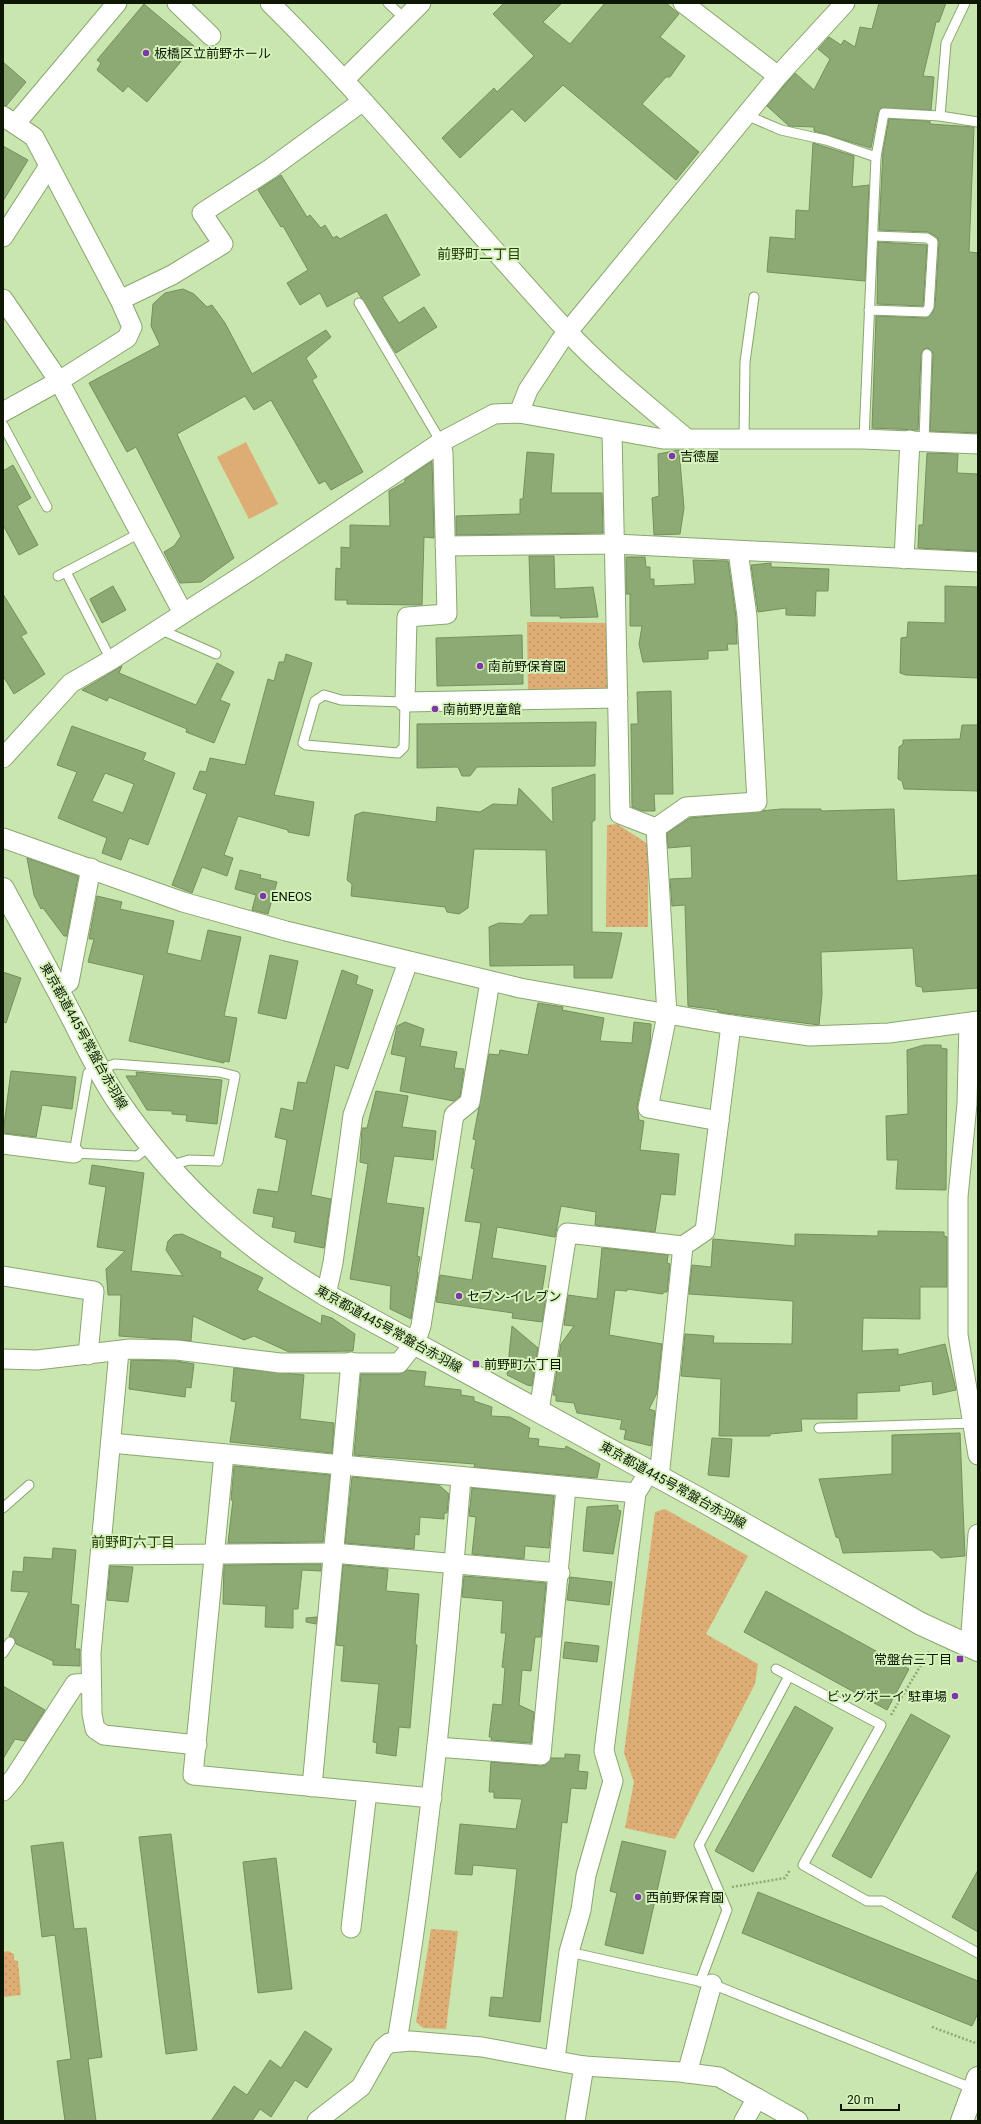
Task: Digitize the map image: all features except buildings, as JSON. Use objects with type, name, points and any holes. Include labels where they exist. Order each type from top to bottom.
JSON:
[{"type":"main road","name":"東京都道445号常盤台赤羽線","points":[[3,889],[119,1103],[169,1167],[195,1196],[232,1230],[272,1261],[326,1295],[539,1411],[921,1624],[974,1648]]},
{"type":"main road","points":[[962,2121],[976,2084]]},
{"type":"street","points":[[3,412],[59,381],[128,338],[130,333],[130,321],[120,300],[34,137],[10,119],[117,3]]},
{"type":"street","points":[[177,3],[211,36]]},
{"type":"street","points":[[270,3],[344,80],[568,332],[625,386],[686,438]]},
{"type":"street","points":[[344,80],[421,3]]},
{"type":"street","points":[[683,3],[778,76]]},
{"type":"street","points":[[519,413],[528,390],[568,332],[778,76],[845,3]]},
{"type":"street","points":[[120,300],[172,275],[223,244],[202,213],[270,169],[363,101]]},
{"type":"street","points":[[3,237],[49,166]]},
{"type":"street","points":[[3,299],[59,381],[183,613]]},
{"type":"street","points":[[3,758],[71,683],[111,660],[159,629],[441,442],[494,414],[519,413],[650,438],[864,439],[978,444]]},
{"type":"street","points":[[612,430],[620,814],[656,828]]},
{"type":"street","points":[[904,559],[917,441]]},
{"type":"street","points":[[441,442],[443,453],[447,614],[407,617],[405,702],[618,698]]},
{"type":"street","points":[[445,546],[615,544],[978,562]]},
{"type":"street","points":[[656,828],[686,807],[757,802],[747,616],[738,551]]},
{"type":"street","points":[[656,828],[667,1015],[648,1108],[719,1121]]},
{"type":"street","points":[[3,838],[91,868],[183,902],[408,962],[520,988],[667,1015],[810,1036],[889,1033],[974,1022],[958,1197],[958,1335],[974,1423],[978,1455]]},
{"type":"street","points":[[58,989],[69,982],[91,868]]},
{"type":"street","points":[[326,1295],[333,1263],[353,1114],[408,962]]},
{"type":"street","points":[[3,1359],[37,1360],[88,1355],[118,1350],[177,1350],[280,1363],[399,1362],[415,1343],[421,1326],[454,1115],[470,1102],[490,981]]},
{"type":"street","points":[[539,1411],[567,1233],[683,1246],[705,1231],[731,1025]]},
{"type":"street","points":[[3,1144],[74,1153]]},
{"type":"street","points":[[554,2059],[569,1952],[581,1910],[586,1875],[613,1782],[604,1751],[636,1493],[654,1475],[683,1246]]},
{"type":"street","points":[[3,1276],[94,1291],[88,1355]]},
{"type":"street","points":[[118,1350],[111,1443],[91,1653],[92,1714],[96,1729],[104,1735],[197,1745]]},
{"type":"street","points":[[312,1787],[351,1362]]},
{"type":"street","points":[[111,1443],[566,1488],[636,1493]]},
{"type":"street","points":[[224,1454],[194,1776],[432,1798]]},
{"type":"street","points":[[397,2041],[422,1883],[432,1798],[461,1478]]},
{"type":"street","points":[[437,1747],[541,1755],[560,1572],[566,1488]]},
{"type":"street","points":[[974,1648],[978,1534]]},
{"type":"street","points":[[101,1555],[215,1556],[333,1553],[560,1572]]},
{"type":"street","points":[[3,1791],[14,1778],[75,1684],[91,1683]]},
{"type":"street","points":[[351,1928],[367,1792]]},
{"type":"street","points":[[687,2073],[706,1983]]},
{"type":"street","points":[[317,2121],[354,2094],[366,2079],[383,2048],[389,2043],[397,2041],[456,2043],[554,2059],[584,2066],[687,2073],[719,2077],[798,2121]]},
{"type":"street","points":[[575,2121],[584,2066]]},
{"type":"street","points":[[744,2121],[757,2098]]},
{"type":"lane","points":[[388,3],[405,19]]},
{"type":"lane","points":[[940,116],[946,43],[964,3]]},
{"type":"lane","points":[[864,439],[869,310],[874,236],[876,157],[884,113],[940,116],[978,122]]},
{"type":"lane","points":[[746,115],[781,130],[826,140],[876,157]]},
{"type":"lane","points":[[869,310],[926,312],[929,306],[932,264],[933,242],[926,238],[874,236]]},
{"type":"lane","points":[[744,439],[745,362],[754,297]]},
{"type":"lane","points":[[359,303],[441,442]]},
{"type":"lane","points":[[917,441],[927,354]]},
{"type":"lane","points":[[3,425],[47,507]]},
{"type":"lane","points":[[111,660],[62,574],[140,533]]},
{"type":"lane","points":[[159,629],[216,654]]},
{"type":"lane","points":[[324,695],[340,700],[405,702],[404,747],[398,753],[306,745],[303,743],[315,701],[324,695]]},
{"type":"lane","points":[[151,1145],[137,1156],[74,1153],[88,1073],[99,1068],[115,1064],[219,1072],[235,1076],[218,1161],[189,1160],[169,1167]]},
{"type":"lane","points":[[820,1428],[974,1423]]},
{"type":"lane","points":[[3,1508],[29,1485]]},
{"type":"lane","points":[[3,1653],[10,1642]]},
{"type":"lane","points":[[776,1669],[880,1724],[803,1865],[867,1901],[883,1901],[978,1953]]},
{"type":"lane","points":[[706,1983],[727,1910],[699,1845],[789,1676]]},
{"type":"lane","points":[[569,1952],[706,1983],[976,2084]]},
{"type":"path","points":[[880,1724],[893,1712],[931,1649]]},
{"type":"path","points":[[718,1889],[785,1878],[792,1867]]},
{"type":"path","points":[[932,2027],[978,2044]]},
{"type":"shaded area","points":[[246,442],[278,504],[249,519],[217,457]]},
{"type":"shaded area","points":[[527,622],[608,623],[609,686],[604,692],[528,692]]},
{"type":"shaded area","points":[[617,824],[648,844],[648,927],[606,927],[607,825]]},
{"type":"shaded area","points":[[665,1509],[748,1556],[706,1634],[758,1664],[755,1684],[675,1839],[625,1828],[634,1782],[624,1753],[655,1512]]},
{"type":"shaded area","points":[[431,1929],[458,1931],[446,2029],[423,2028],[416,2022]]},
{"type":"shaded area","points":[[8,1951],[14,1954],[14,1960],[18,1961],[21,1995],[3,1997],[3,1952]]},
{"type":"place","name":"板橋区立前野ホール","points":[[146,53]]},
{"type":"place","name":"吉徳屋","points":[[672,456]]},
{"type":"place","name":"南前野保育園","points":[[480,666]]},
{"type":"place","name":"南前野児童館","points":[[435,709]]},
{"type":"place","name":"ENEOS","points":[[263,896]]},
{"type":"place","name":"セブン-イレブン","points":[[459,1296]]},
{"type":"place","name":"前野町六丁目","points":[[476,1364]]},
{"type":"place","name":"常盤台三丁目","points":[[960,1659]]},
{"type":"place","name":"ビッグボーイ 駐車場","points":[[955,1696]]},
{"type":"place","name":"西前野保育園","points":[[638,1897]]},
{"type":"district","name":"前野町二丁目","points":[[479,254]]},
{"type":"district","name":"前野町六丁目","points":[[133,1542]]}]
